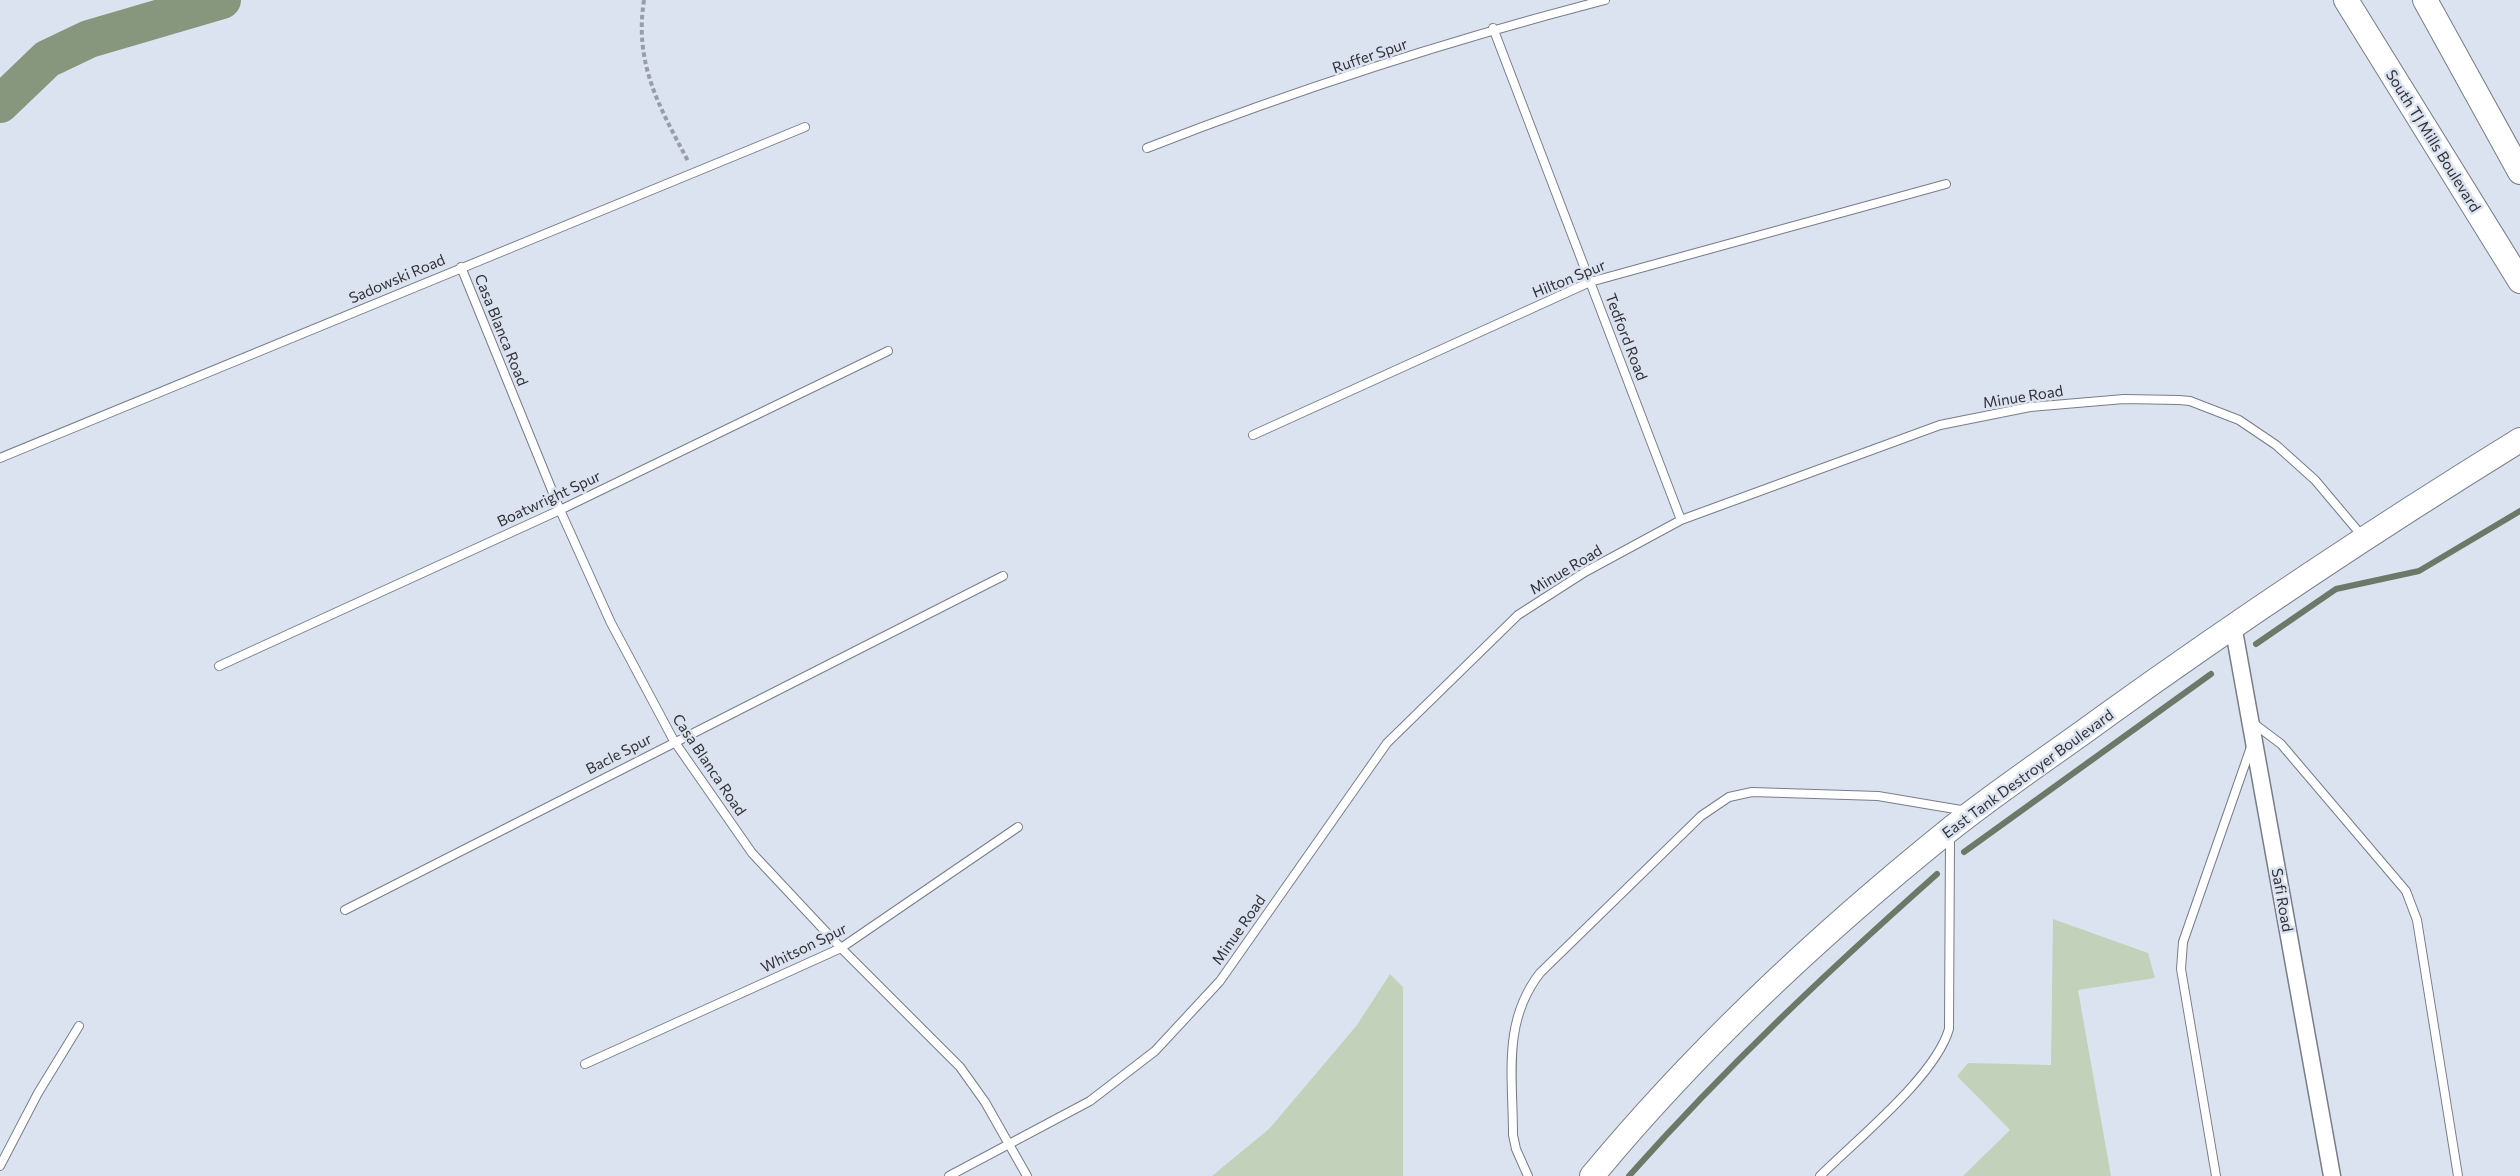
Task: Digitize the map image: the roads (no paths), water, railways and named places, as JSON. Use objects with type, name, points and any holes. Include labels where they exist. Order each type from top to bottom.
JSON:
[{"type":"street","name":"South TJ Mills Boulevard","points":[[2346,0],[2520,280]]},
{"type":"street","points":[[2425,0],[2520,172]]},
{"type":"street","name":"East Tank Destroyer Boulevard","points":[[1592,1176],[1711,1045],[1846,915],[1950,829],[2233,625],[2363,538],[2520,440]]},
{"type":"street","name":"Safi Road","points":[[2233,625],[2332,1176]]},
{"type":"lane","name":"Ruffer Spur","points":[[1147,148],[1202,127],[1493,28],[1605,0]]},
{"type":"lane","name":"Tedford Road","points":[[1493,28],[1681,520]]},
{"type":"lane","name":"Sadowski Road","points":[[0,458],[805,127]]},
{"type":"lane","name":"Hilton Spur","points":[[1253,435],[1590,282],[1946,184]]},
{"type":"lane","name":"Casa Blanca Road","points":[[461,267],[560,510],[611,623],[674,741],[752,853],[841,948],[960,1067],[985,1102],[1027,1176]]},
{"type":"lane","name":"Boatwright Spur","points":[[219,666],[560,510],[888,351]]},
{"type":"lane","name":"Minue Road","points":[[949,1176],[1090,1101],[1155,1051],[1220,981],[1387,743],[1518,615],[1585,572],[1681,520],[1940,425],[2030,407],[2124,399],[2190,400],[2239,420],[2276,445],[2315,480],[2363,538]]},
{"type":"lane","name":"Bacle Spur","points":[[345,910],[1003,576]]},
{"type":"lane","points":[[2250,721],[2281,744],[2406,891],[2417,920],[2458,1176]]},
{"type":"lane","points":[[2216,1176],[2181,969],[2183,942],[2225,828],[2253,740]]},
{"type":"lane","points":[[1528,1176],[1516,1149],[1514,1135],[1512,1038],[1517,1011],[1528,988],[1540,973],[1701,816],[1729,797],[1752,792],[1878,796],[1973,812]]},
{"type":"lane","name":"Whitson Spur","points":[[585,1064],[841,948],[1018,827]]},
{"type":"lane","points":[[1820,1176],[1929,1069],[1944,1046],[1949,1029],[1950,829]]},
{"type":"lane","points":[[0,1166],[38,1093],[79,1026]]},
{"type":"waterway","points":[[0,104],[47,59],[89,39],[222,0]]},
{"type":"waterway","points":[[2256,644],[2336,589],[2419,571],[2520,511]]},
{"type":"waterway","points":[[1964,852],[2211,674]]},
{"type":"waterway","points":[[1629,1176],[1778,1020],[1937,874]]}]
